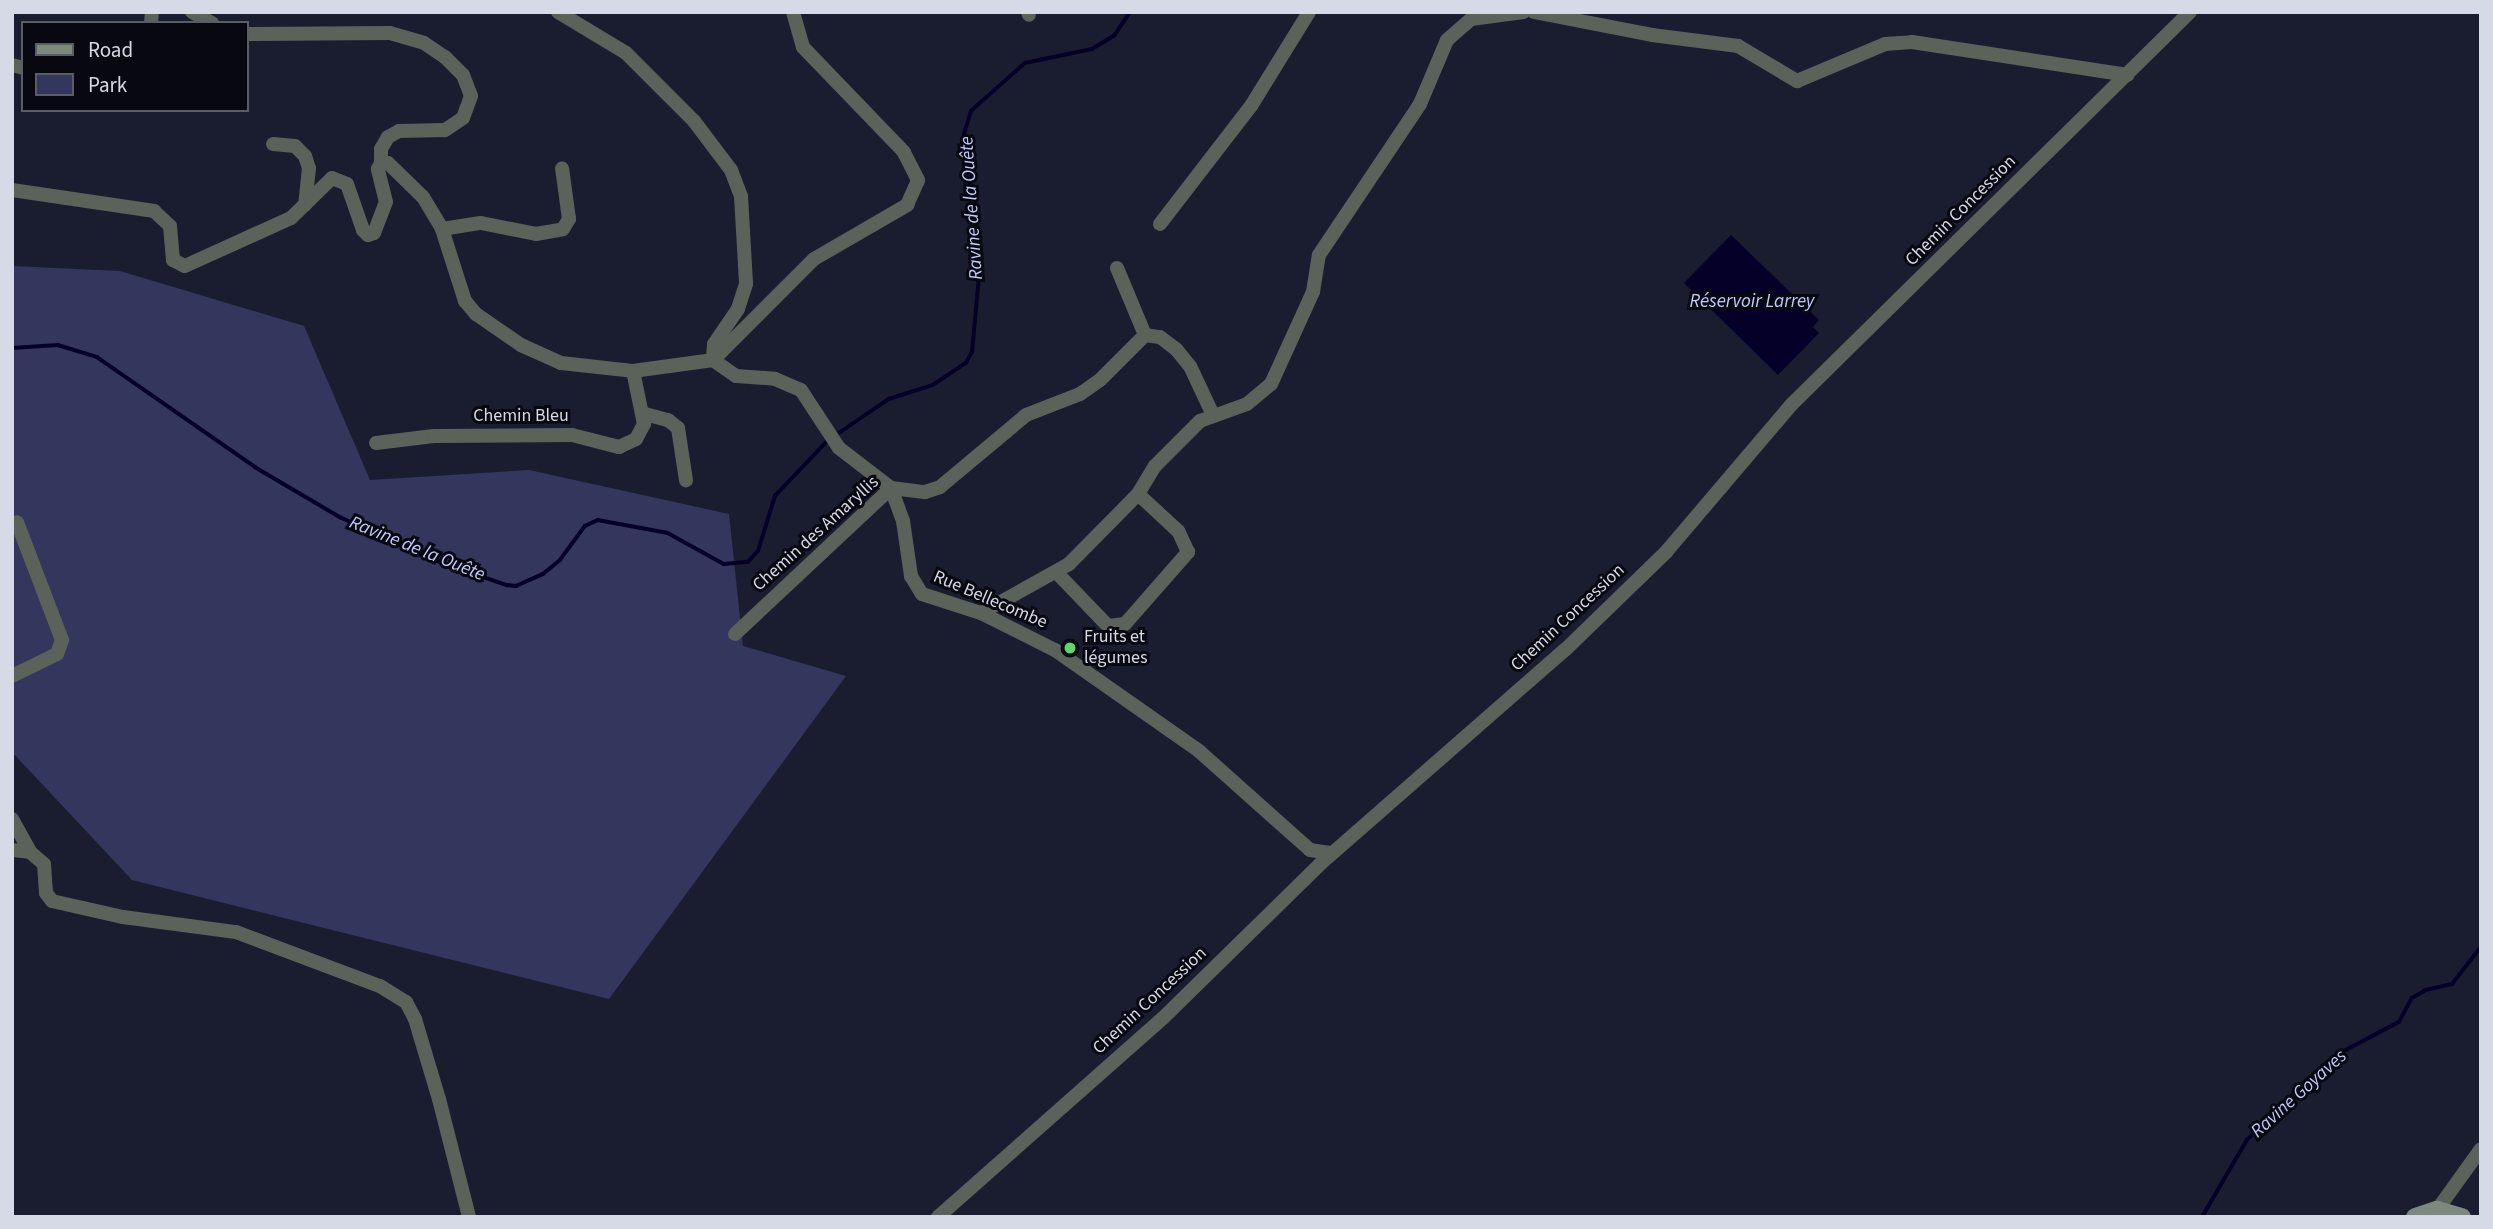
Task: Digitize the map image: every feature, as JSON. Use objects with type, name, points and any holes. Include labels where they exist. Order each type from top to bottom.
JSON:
[{"type":"main road","points":[[2415,1217],[2437,1210],[2462,1217]]},
{"type":"street","points":[[192,12],[208,21]]},
{"type":"street","points":[[558,12],[626,52],[694,121],[737,183],[746,284],[738,309],[714,344],[713,360]]},
{"type":"street","points":[[381,163],[397,167],[442,229],[465,301],[476,314],[520,345],[561,363],[633,371],[713,360],[814,260],[907,205],[918,180],[904,152],[803,47],[793,12]]},
{"type":"street","points":[[1160,224],[1251,106],[1309,12]]},
{"type":"street","points":[[981,613],[1057,573],[1138,494],[1155,466],[1212,413],[1247,404],[1275,379],[1313,292],[1319,255],[1420,104],[1432,67],[1453,32],[1471,19],[1524,12]]},
{"type":"street","points":[[1534,12],[1639,33],[1738,46],[1797,81],[1872,48],[1912,42],[2127,75]]},
{"type":"street","name":"Chemin Concession","points":[[938,1217],[1163,1018],[1332,853],[1565,650],[1666,552],[1791,405],[2190,12]]},
{"type":"street","points":[[12,190],[154,211],[170,226],[173,260],[185,266],[302,211],[321,186],[338,178],[352,193],[363,230],[368,235],[374,233],[386,202],[381,149],[388,137],[399,131],[446,130],[463,118],[471,96],[463,75],[445,57],[424,43],[390,33],[248,34]]},
{"type":"street","points":[[273,144],[295,146],[305,156],[309,192],[302,211]]},
{"type":"street","points":[[442,229],[481,223],[536,234],[563,229],[569,219],[562,168]]},
{"type":"street","points":[[1117,268],[1145,335],[1160,337],[1176,349],[1190,366],[1212,413]]},
{"type":"street","name":"Chemin des Amaryllis","points":[[735,634],[891,488],[925,492],[940,487],[1026,415],[1080,394],[1100,380],[1145,335]]},
{"type":"street","points":[[713,360],[736,376],[789,382],[801,390],[839,448],[891,488]]},
{"type":"street","points":[[633,371],[645,414],[668,420],[678,428],[686,480]]},
{"type":"street","name":"Chemin Bleu","points":[[376,443],[434,436],[572,435],[620,447],[636,439],[645,414]]},
{"type":"street","name":"Rue Bellecombe","points":[[891,488],[904,521],[914,585],[934,600],[981,613],[1055,650],[1199,751],[1310,850],[1332,853]]},
{"type":"street","points":[[1057,573],[1108,626],[1125,624],[1188,551],[1178,531],[1138,494]]},
{"type":"street","points":[[12,676],[57,654],[62,640],[17,522]]},
{"type":"street","points":[[12,819],[30,852],[44,864],[47,894],[52,901],[123,917],[236,932],[380,986],[406,1002],[415,1018],[439,1099],[469,1217]]},
{"type":"street","points":[[12,850],[30,852]]},
{"type":"street","points":[[2437,1210],[2481,1149]]},
{"type":"green space","points":[[12,266],[120,271],[304,326],[370,480],[529,470],[729,514],[743,646],[846,676],[609,999],[132,880],[12,752]]},
{"type":"water","name":"Réservoir Larrey","points":[[1731,235],[1819,320],[1813,327],[1819,333],[1778,375],[1684,283]]},
{"type":"waterway","name":"Ravine de la Ouête","points":[[836,435],[889,399],[933,385],[966,363],[972,352],[979,276],[964,134],[971,111],[1025,63],[1092,49],[1114,36],[1130,12]]},
{"type":"waterway","name":"Ravine de la Ouête","points":[[12,348],[58,345],[97,357],[255,467],[340,517],[426,557],[507,585],[516,586],[543,574],[560,560],[585,526],[598,520],[668,533],[724,564],[748,562],[758,551],[775,496],[829,439]]},
{"type":"waterway","name":"Ravine Goyaves","points":[[2202,1217],[2247,1140],[2279,1107],[2342,1052],[2399,1022],[2412,998],[2426,990],[2452,984],[2481,947]]},
{"type":"place","name":"Fruits et légumes","points":[[1070,648]]}]
